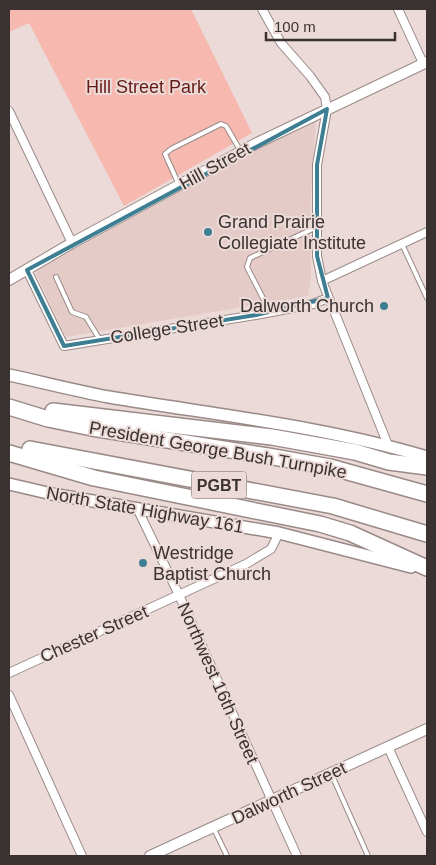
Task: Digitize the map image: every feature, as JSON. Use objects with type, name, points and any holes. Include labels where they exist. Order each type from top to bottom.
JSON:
[{"type":"highway","points":[[9,406],[272,437],[355,452],[389,462],[427,467]]},
{"type":"highway","name":"President George Bush Turnpike","points":[[9,406],[48,419],[92,428],[330,467],[427,494]]},
{"type":"highway","name":"President George Bush Turnpike","points":[[9,444],[45,453],[333,506],[427,534]]},
{"type":"highway","points":[[9,453],[94,478],[320,524],[350,533],[427,569]]},
{"type":"main road","points":[[9,375],[108,396],[255,419],[388,445],[427,457]]},
{"type":"main road","name":"North State Highway 161","points":[[9,484],[138,510],[279,533],[427,569]]},
{"type":"street","points":[[262,9],[281,42],[325,97],[327,109],[317,165],[317,256],[328,298],[388,445]]},
{"type":"street","points":[[398,9],[425,62]]},
{"type":"street","name":"Hill Street","points":[[9,280],[72,243],[241,152],[425,62]]},
{"type":"street","points":[[9,111],[72,243]]},
{"type":"street","points":[[322,281],[427,232]]},
{"type":"street","name":"College Street","points":[[27,270],[64,346],[270,312],[313,304],[328,298]]},
{"type":"street","name":"Northwest 16th Street","points":[[138,510],[179,595],[297,856]]},
{"type":"street","name":"Chester Street","points":[[9,673],[246,564],[271,549],[279,533]]},
{"type":"street","points":[[9,696],[82,856]]},
{"type":"street","name":"Dalworth Street","points":[[152,856],[427,729]]},
{"type":"street","points":[[388,747],[427,832]]},
{"type":"lane","points":[[179,186],[165,154],[171,148],[198,133],[220,124],[226,126],[241,152]]},
{"type":"lane","points":[[270,312],[247,267],[250,258],[317,227]]},
{"type":"lane","points":[[402,244],[427,298]]},
{"type":"lane","points":[[56,277],[72,312],[86,317],[100,340]]},
{"type":"lane","points":[[331,774],[368,856]]},
{"type":"lane","points":[[213,827],[226,856]]},
{"type":"highlighted area","points":[[327,109],[317,165],[317,256],[328,298],[256,315],[64,346],[27,270]]},
{"type":"shaded area","name":"Grand Prairie Collegiate Institute","points":[[316,121],[310,211],[311,278],[308,296],[66,337],[36,274],[38,269],[256,148]]},
{"type":"green space","name":"Hill Street Park","points":[[9,9],[191,9],[252,133],[124,206],[29,23],[9,32]]},
{"type":"place","name":"Grand Prairie Collegiate Institute","points":[[208,232]]},
{"type":"place","name":"Dalworth Church","points":[[384,306]]},
{"type":"place","name":"Westridge Baptist Church","points":[[143,563]]}]
